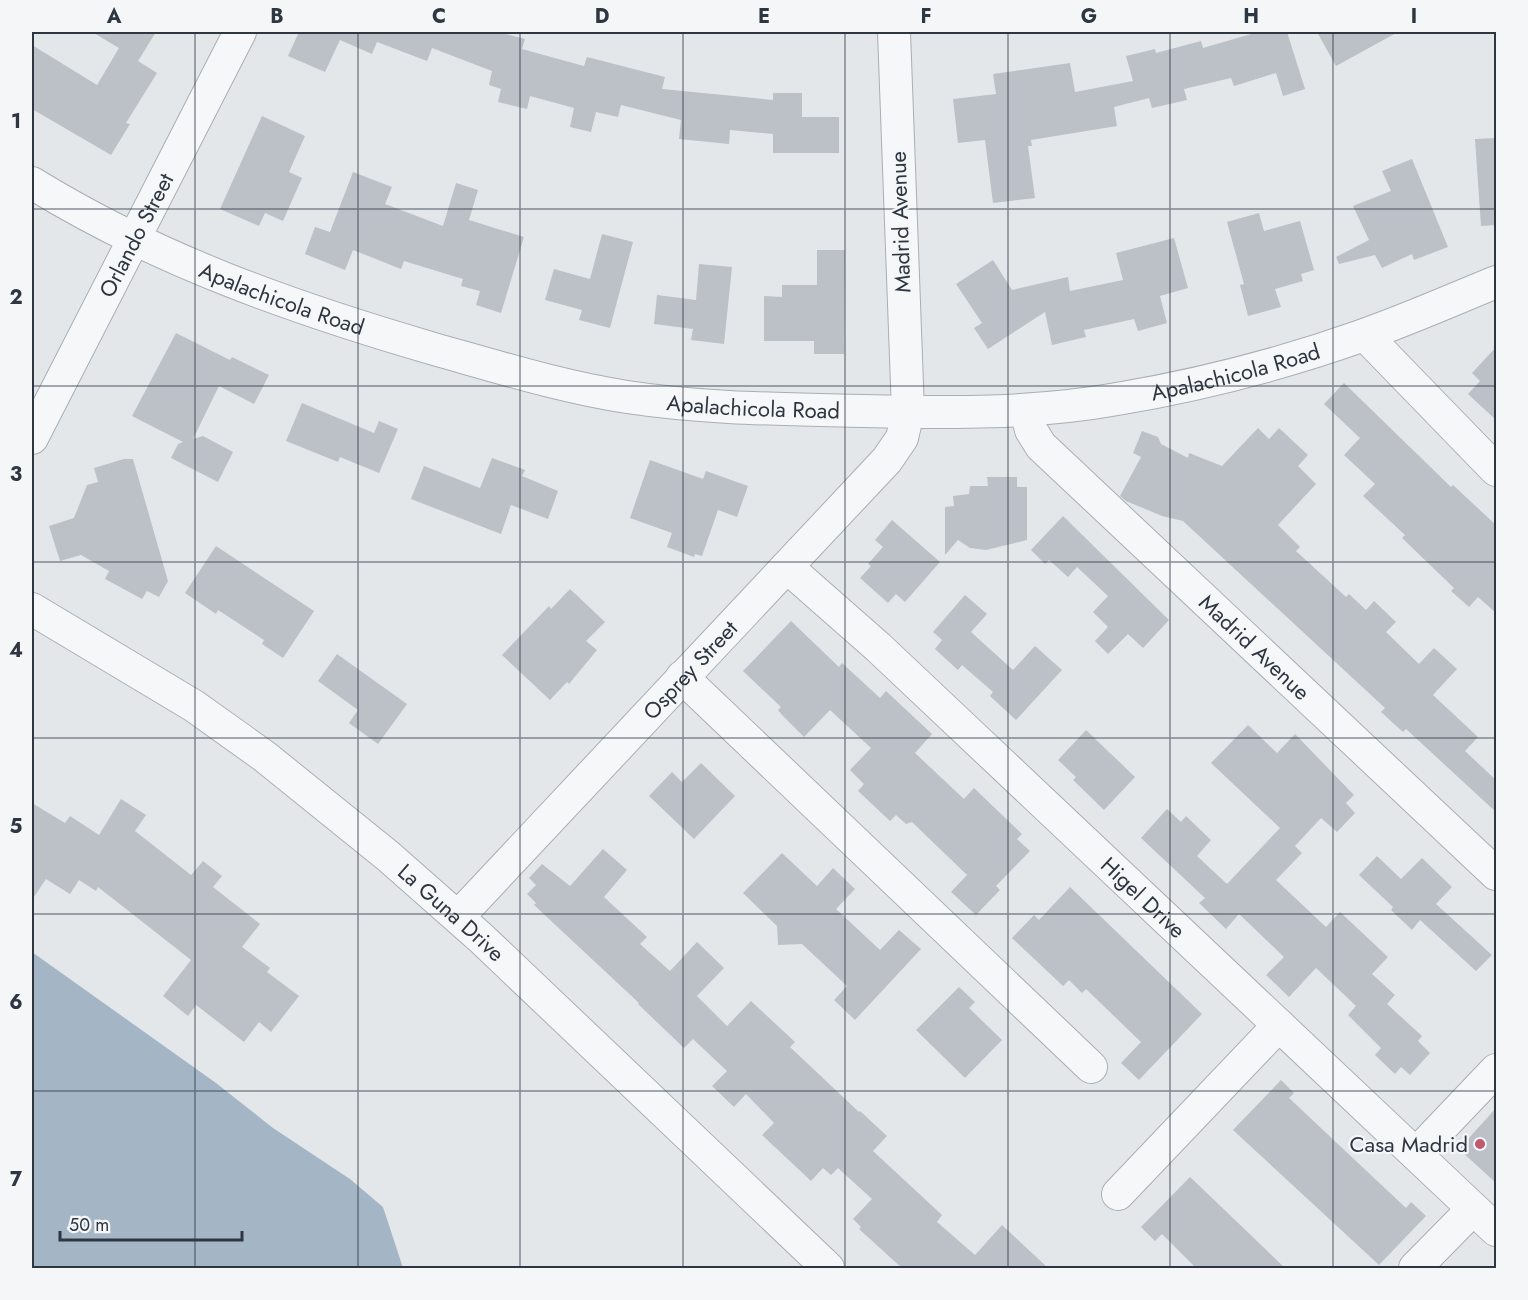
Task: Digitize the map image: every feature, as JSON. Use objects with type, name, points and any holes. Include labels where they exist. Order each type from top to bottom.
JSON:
[{"type":"street","name":"Orlando Street","points":[[32,438],[240,32]]},
{"type":"street","name":"Madrid Avenue","points":[[894,32],[908,412]]},
{"type":"street","name":"Apalachicola Road","points":[[32,183],[134,239],[220,279],[326,317],[510,371],[574,386],[626,397],[704,405],[908,412],[1026,410],[1114,400],[1280,363],[1365,335],[1497,282]]},
{"type":"street","points":[[1365,335],[1497,470]]},
{"type":"street","name":"Madrid Avenue","points":[[1026,410],[1030,430],[1041,446],[1497,874]]},
{"type":"street","name":"Osprey Street","points":[[458,917],[893,453],[902,438],[908,412]]},
{"type":"street","name":"Higel Drive","points":[[788,567],[886,655],[1497,1230]]},
{"type":"street","name":"La Guna Drive","points":[[32,609],[194,706],[371,842],[458,917],[828,1269]]},
{"type":"street","points":[[682,677],[1091,1067]]},
{"type":"street","points":[[1118,1194],[1278,1025]]},
{"type":"street","points":[[1416,1154],[1497,1070]]},
{"type":"street","points":[[1415,1269],[1473,1209]]},
{"type":"water","points":[[32,952],[216,1083],[273,1128],[350,1179],[383,1207],[403,1268],[32,1268]]},
{"type":"building","points":[[92,32],[156,32],[138,61],[157,73],[126,123],[130,124],[111,155],[32,109],[32,45],[97,85],[119,48]]},
{"type":"building","points":[[299,32],[498,32],[525,39],[522,49],[584,66],[587,57],[665,77],[662,89],[773,100],[773,93],[802,93],[802,117],[839,117],[839,153],[773,153],[773,134],[730,130],[729,144],[679,139],[681,120],[621,105],[618,117],[596,112],[591,132],[570,127],[574,108],[530,96],[527,109],[498,102],[501,89],[489,85],[492,71],[432,48],[427,61],[377,42],[372,54],[340,40],[325,72],[288,56]]},
{"type":"building","points":[[1258,32],[1287,32],[1305,89],[1283,96],[1276,73],[1234,86],[1231,78],[1184,89],[1187,100],[1152,108],[1149,98],[1114,107],[1117,126],[1031,140],[1032,146],[1028,146],[1035,198],[993,203],[985,140],[958,143],[953,99],[996,94],[993,74],[1070,63],[1075,92],[1133,81],[1126,56],[1155,49],[1156,53],[1201,41],[1203,48]]},
{"type":"building","points":[[1317,32],[1398,32],[1336,66]]},
{"type":"building","points":[[262,116],[305,136],[289,172],[302,178],[283,221],[265,213],[259,226],[220,209]]},
{"type":"building","points":[[1497,138],[1497,225],[1481,226],[1475,139]]},
{"type":"building","points":[[1412,159],[1448,247],[1414,260],[1412,254],[1382,268],[1375,255],[1339,264],[1336,257],[1369,240],[1353,206],[1391,191],[1382,171]]},
{"type":"building","points":[[353,172],[392,187],[385,204],[443,226],[456,183],[478,190],[469,220],[524,237],[501,313],[476,305],[480,291],[461,286],[463,279],[404,261],[401,269],[353,250],[345,270],[305,254],[315,227],[330,232]]},
{"type":"building","points":[[1259,213],[1264,231],[1300,221],[1314,270],[1301,274],[1303,281],[1275,289],[1281,307],[1248,316],[1240,285],[1244,284],[1227,222]]},
{"type":"building","points":[[602,234],[633,242],[610,328],[579,320],[582,310],[545,300],[554,269],[590,279]]},
{"type":"building","points":[[1174,238],[1188,288],[1160,296],[1167,323],[1138,331],[1134,319],[1084,330],[1086,337],[1052,345],[1045,312],[988,349],[974,328],[982,323],[956,284],[993,260],[1012,290],[1068,277],[1070,291],[1123,280],[1116,253]]},
{"type":"building","points":[[817,250],[845,250],[844,354],[814,354],[814,341],[764,341],[764,296],[782,297],[782,285],[817,285]]},
{"type":"building","points":[[699,264],[732,267],[724,344],[691,340],[693,329],[654,324],[657,295],[696,300]]},
{"type":"building","points":[[176,333],[230,360],[232,357],[269,375],[254,404],[219,386],[193,439],[203,436],[233,452],[218,482],[171,458],[178,444],[183,442],[132,416]]},
{"type":"building","points":[[1497,346],[1497,421],[1468,394],[1480,381],[1472,373]]},
{"type":"building","points":[[1344,383],[1451,487],[1453,485],[1497,526],[1497,614],[1478,597],[1469,607],[1451,591],[1454,588],[1402,538],[1405,535],[1363,496],[1375,484],[1344,455],[1360,438],[1324,404]]},
{"type":"building","points":[[302,403],[374,433],[379,421],[398,429],[379,473],[340,457],[338,462],[286,441]]},
{"type":"building","points":[[1258,428],[1269,439],[1279,428],[1308,455],[1298,466],[1316,484],[1278,525],[1300,547],[1296,551],[1346,597],[1349,594],[1366,610],[1374,601],[1396,622],[1386,632],[1419,664],[1434,648],[1457,669],[1433,695],[1478,737],[1465,751],[1497,781],[1497,813],[1406,729],[1403,732],[1381,712],[1385,708],[1183,521],[1162,516],[1126,501],[1120,496],[1141,457],[1133,453],[1142,431],[1158,437],[1161,444],[1188,458],[1189,453],[1222,466]]},
{"type":"building","points":[[492,458],[525,470],[522,476],[558,491],[548,519],[511,505],[501,534],[411,499],[424,466],[480,488]]},
{"type":"building","points":[[124,459],[133,459],[168,581],[159,597],[147,591],[142,599],[105,579],[109,571],[81,555],[60,561],[49,526],[74,518],[87,485],[98,482],[94,468]]},
{"type":"building","points":[[650,460],[703,479],[706,471],[748,486],[737,517],[718,510],[702,556],[695,554],[694,557],[667,547],[672,533],[630,518]]},
{"type":"building","points":[[987,477],[1017,477],[1017,487],[1027,487],[1027,540],[986,550],[970,548],[958,540],[945,555],[945,507],[954,506],[953,496],[969,494],[970,486],[988,486]]},
{"type":"building","points":[[1063,516],[1169,620],[1143,648],[1128,634],[1108,654],[1095,641],[1108,627],[1093,612],[1108,596],[1077,567],[1068,577],[1049,560],[1045,564],[1031,550]]},
{"type":"building","points":[[892,520],[940,562],[905,602],[896,594],[888,603],[860,578],[871,566],[868,564],[883,547],[875,540]]},
{"type":"building","points":[[216,546],[314,611],[283,658],[262,644],[264,640],[218,610],[216,614],[185,593]]},
{"type":"building","points":[[570,589],[605,622],[586,641],[597,650],[569,684],[567,682],[550,700],[502,655],[549,606],[551,609]]},
{"type":"building","points":[[965,595],[987,614],[971,632],[1013,670],[1035,646],[1062,670],[1016,720],[990,696],[993,692],[962,665],[958,670],[935,649],[942,640],[933,632]]},
{"type":"building","points":[[791,621],[839,667],[842,663],[880,698],[886,691],[932,734],[915,753],[964,799],[974,788],[1022,834],[1017,839],[1030,851],[996,886],[1000,890],[976,915],[951,892],[967,875],[912,822],[906,824],[896,815],[890,821],[858,791],[864,784],[850,770],[871,748],[830,710],[804,737],[778,710],[781,707],[743,671]]},
{"type":"building","points":[[337,654],[407,704],[378,744],[349,723],[358,710],[318,681]]},
{"type":"building","points":[[1248,725],[1277,753],[1295,734],[1354,795],[1346,803],[1355,813],[1337,832],[1321,818],[1295,846],[1302,853],[1276,880],[1326,927],[1340,912],[1388,957],[1372,974],[1395,995],[1387,1004],[1422,1036],[1418,1041],[1430,1053],[1410,1075],[1401,1067],[1395,1074],[1375,1055],[1381,1048],[1348,1015],[1356,1006],[1316,968],[1289,997],[1266,975],[1284,957],[1239,914],[1226,929],[1199,903],[1205,898],[1141,838],[1167,809],[1181,822],[1186,816],[1211,840],[1197,856],[1227,884],[1280,828],[1211,763]]},
{"type":"building","points":[[1086,730],[1135,777],[1104,810],[1073,780],[1076,777],[1058,760]]},
{"type":"building","points":[[701,763],[735,796],[694,839],[649,796],[672,772],[682,782]]},
{"type":"building","points":[[121,799],[146,815],[135,831],[191,875],[203,861],[222,876],[213,887],[260,924],[242,947],[270,968],[267,972],[299,996],[271,1032],[259,1022],[244,1042],[196,1005],[188,1016],[163,996],[191,960],[98,887],[96,891],[79,880],[70,894],[46,879],[32,900],[32,803],[65,823],[70,816],[99,835]]},
{"type":"building","points":[[603,849],[627,870],[604,897],[647,937],[640,944],[670,971],[697,942],[724,968],[697,996],[727,1026],[751,1001],[795,1042],[790,1047],[887,1136],[873,1151],[942,1215],[937,1222],[975,1255],[1002,1225],[1049,1269],[903,1269],[859,1229],[861,1227],[853,1219],[872,1199],[838,1168],[831,1175],[823,1168],[811,1181],[762,1135],[774,1123],[746,1094],[734,1107],[712,1086],[727,1071],[693,1039],[684,1048],[534,905],[536,903],[527,894],[536,885],[529,878],[542,864],[570,886]]},
{"type":"building","points":[[782,853],[817,886],[833,868],[855,889],[836,909],[880,950],[899,930],[921,949],[855,1020],[834,1000],[847,986],[802,944],[778,945],[777,926],[743,893]]},
{"type":"building","points":[[1377,856],[1401,879],[1422,858],[1452,887],[1436,904],[1492,955],[1476,971],[1420,920],[1412,930],[1391,910],[1393,907],[1359,875]]},
{"type":"building","points":[[1070,887],[1202,1014],[1139,1080],[1121,1063],[1141,1042],[1086,989],[1082,993],[1069,980],[1063,986],[1012,938],[1034,915],[1039,920]]},
{"type":"building","points":[[959,987],[975,1002],[969,1008],[1002,1040],[965,1078],[916,1030]]},
{"type":"building","points":[[1281,1080],[1294,1093],[1289,1098],[1406,1208],[1411,1202],[1426,1216],[1379,1265],[1233,1130]]},
{"type":"building","name":"Casa Madrid","points":[[1497,1107],[1497,1184],[1459,1149]]},
{"type":"building","points":[[1190,1177],[1286,1269],[1197,1269],[1162,1234],[1155,1241],[1141,1227]]},
{"type":"place","name":"Casa Madrid","points":[[1480,1144]]}]
